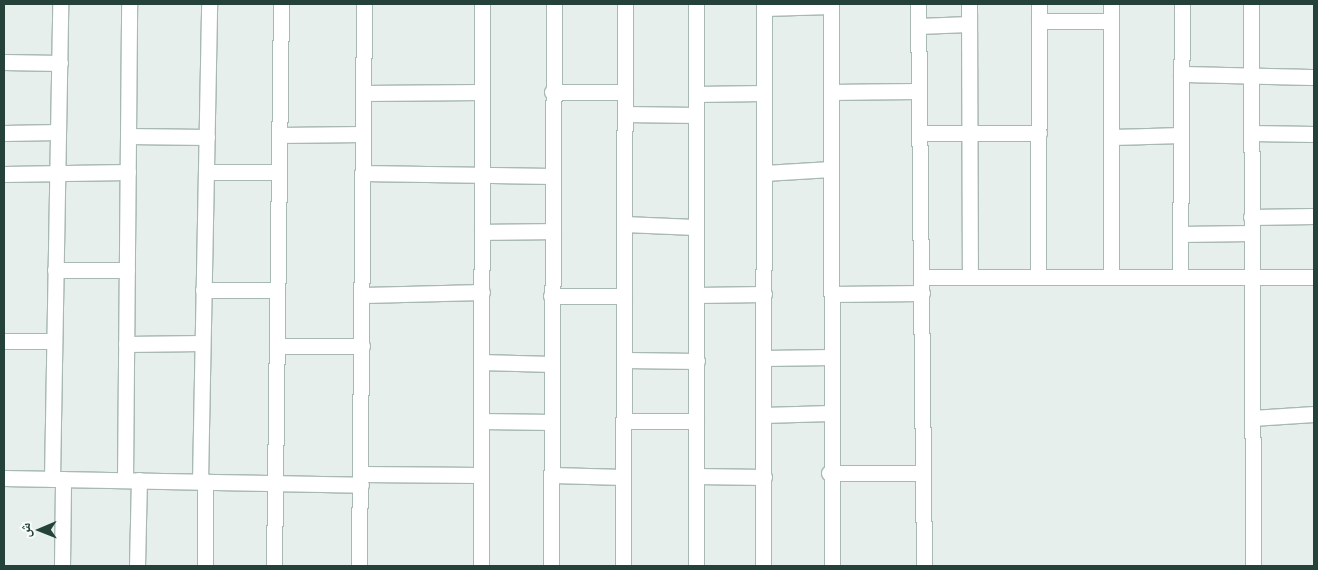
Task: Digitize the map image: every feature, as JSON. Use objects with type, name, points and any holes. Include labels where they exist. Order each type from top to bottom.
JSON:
[{"type":"street","points":[[60,4],[54,341],[57,479],[62,566]]},
{"type":"street","points":[[129,4],[126,344],[137,566]]},
{"type":"street","points":[[205,566],[202,481],[202,343],[209,4]]},
{"type":"street","points":[[274,566],[280,4]]},
{"type":"street","points":[[359,566],[364,295],[362,173],[364,4]]},
{"type":"street","points":[[481,566],[482,4]]},
{"type":"street","points":[[551,566],[553,475],[551,296],[552,92],[554,4]]},
{"type":"street","points":[[623,566],[626,360],[624,296],[625,4]]},
{"type":"street","points":[[696,4],[696,566]]},
{"type":"street","points":[[918,4],[924,566]]},
{"type":"street","points":[[970,4],[970,277]]},
{"type":"street","points":[[1038,277],[1039,4]]},
{"type":"street","points":[[1111,4],[1111,277]]},
{"type":"street","points":[[1180,277],[1182,4]]},
{"type":"street","points":[[1251,4],[1250,277],[1253,566]]},
{"type":"street","points":[[763,566],[764,6],[831,5],[832,294],[829,474],[832,566]]},
{"type":"street","points":[[1040,22],[1111,21]]},
{"type":"street","points":[[918,26],[970,24]]},
{"type":"street","points":[[4,62],[60,63]]},
{"type":"street","points":[[1181,74],[1251,74],[1314,77]]},
{"type":"street","points":[[831,92],[919,91]]},
{"type":"street","points":[[364,93],[482,92]]},
{"type":"street","points":[[552,92],[625,92]]},
{"type":"street","points":[[696,94],[764,93]]},
{"type":"street","points":[[625,114],[696,115]]},
{"type":"street","points":[[4,133],[58,132]]},
{"type":"street","points":[[920,132],[1039,133]]},
{"type":"street","points":[[1251,133],[1314,134]]},
{"type":"street","points":[[279,135],[363,134]]},
{"type":"street","points":[[1111,137],[1181,135]]},
{"type":"street","points":[[128,136],[207,136]]},
{"type":"street","points":[[764,173],[831,169]]},
{"type":"street","points":[[4,174],[128,172]]},
{"type":"street","points":[[206,172],[279,172]]},
{"type":"street","points":[[362,173],[552,176]]},
{"type":"street","points":[[1251,217],[1314,216]]},
{"type":"street","points":[[624,224],[696,227]]},
{"type":"street","points":[[482,232],[552,231]]},
{"type":"street","points":[[1180,234],[1250,233]]},
{"type":"street","points":[[55,270],[127,270]]},
{"type":"street","points":[[922,276],[1314,278]]},
{"type":"street","points":[[203,290],[277,290]]},
{"type":"street","points":[[364,295],[482,292]]},
{"type":"street","points":[[832,294],[922,293]]},
{"type":"street","points":[[696,295],[764,294]]},
{"type":"street","points":[[551,296],[624,296]]},
{"type":"street","points":[[4,341],[54,341]]},
{"type":"street","points":[[126,344],[202,343]]},
{"type":"street","points":[[277,346],[362,346]]},
{"type":"street","points":[[764,358],[831,357]]},
{"type":"street","points":[[626,360],[697,361]]},
{"type":"street","points":[[481,362],[552,364]]},
{"type":"street","points":[[764,415],[830,413]]},
{"type":"street","points":[[1252,418],[1314,414]]},
{"type":"street","points":[[624,421],[696,421]]},
{"type":"street","points":[[482,422],[552,422]]},
{"type":"street","points":[[829,474],[922,472]]},
{"type":"street","points":[[4,478],[276,482],[481,475]]},
{"type":"street","points":[[553,475],[623,477]]},
{"type":"street","points":[[696,476],[764,477]]}]
